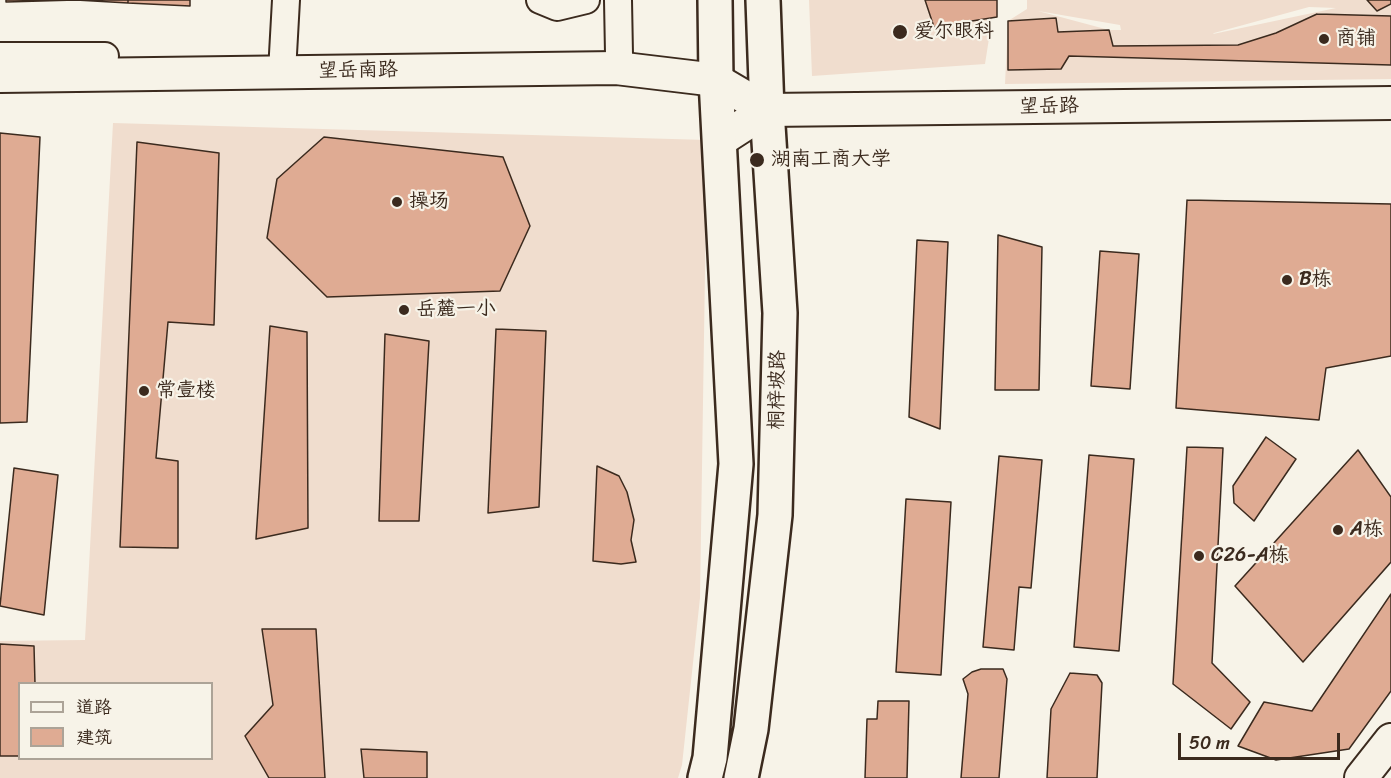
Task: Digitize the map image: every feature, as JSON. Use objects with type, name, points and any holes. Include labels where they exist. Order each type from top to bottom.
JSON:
[{"type":"main road","points":[[705,778],[710,758],[736,464],[716,80],[715,0]]},
{"type":"main road","name":"桐梓坡路","points":[[741,778],[751,729],[775,515],[780,314],[767,110],[763,0]]},
{"type":"street","points":[[282,72],[286,0]]},
{"type":"street","points":[[540,0],[557,7],[586,0]]},
{"type":"street","points":[[616,68],[619,54],[618,0]]},
{"type":"street","points":[[0,56],[105,56]]},
{"type":"street","name":"望岳南路","points":[[0,76],[616,68],[716,80]]},
{"type":"street","points":[[716,80],[767,110],[719,141]]},
{"type":"street","name":"望岳路","points":[[767,110],[1391,103]]},
{"type":"street","points":[[1361,778],[1391,740]]},
{"type":"shaded area","name":"爱尔眼科","points":[[809,0],[995,0],[985,64],[812,76]]},
{"type":"shaded area","points":[[1027,0],[1391,0],[1391,79],[1005,84],[1008,21],[1027,9]],"holes":[[[1309,7],[1336,8],[1213,34],[1214,33]],[[1038,11],[1120,25],[1121,30],[1109,30]]]},
{"type":"shaded area","name":"岳麓一小","points":[[113,123],[707,140],[700,598],[682,765],[678,778],[0,778],[0,641],[85,640]]},
{"type":"building","points":[[6,0],[76,0],[6,2]]},
{"type":"building","points":[[76,0],[128,0],[128,3]]},
{"type":"building","points":[[128,0],[190,0],[190,6],[128,3]]},
{"type":"building","points":[[925,0],[997,0],[997,17],[934,27]]},
{"type":"building","name":"商铺","points":[[1367,0],[1391,0],[1391,4],[1377,11]]},
{"type":"building","name":"商铺","points":[[1317,14],[1391,16],[1391,65],[1069,56],[1061,69],[1008,70],[1008,21],[1056,18],[1058,32],[1109,30],[1113,46],[1238,45],[1276,33]]},
{"type":"building","points":[[0,133],[40,137],[27,422],[0,423]]},
{"type":"building","name":"操场","points":[[324,137],[503,157],[530,226],[500,291],[327,297],[267,238],[277,179]]},
{"type":"building","name":"常壹楼","points":[[137,142],[219,153],[214,325],[168,322],[156,458],[178,461],[178,548],[120,547]]},
{"type":"building","name":"B栋","points":[[1187,200],[1391,204],[1391,356],[1326,368],[1319,420],[1176,408]]},
{"type":"building","points":[[998,235],[1042,247],[1039,390],[995,390]]},
{"type":"building","points":[[917,240],[948,242],[940,429],[909,417]]},
{"type":"building","points":[[1100,251],[1139,254],[1130,389],[1091,386]]},
{"type":"building","points":[[270,326],[307,332],[308,528],[256,539]]},
{"type":"building","points":[[496,329],[546,331],[539,507],[488,513]]},
{"type":"building","points":[[385,334],[429,341],[419,521],[379,521]]},
{"type":"building","points":[[1266,437],[1296,459],[1254,521],[1234,503],[1233,486]]},
{"type":"building","name":"C26-A栋","points":[[1187,447],[1223,448],[1212,663],[1250,702],[1231,729],[1173,684]]},
{"type":"building","name":"A栋","points":[[1358,450],[1391,497],[1391,562],[1303,662],[1235,586]]},
{"type":"building","points":[[1089,455],[1134,459],[1119,651],[1074,647]]},
{"type":"building","points":[[999,456],[1042,460],[1031,588],[1019,587],[1014,650],[983,647]]},
{"type":"building","points":[[597,466],[619,476],[627,492],[634,520],[631,540],[636,562],[621,564],[593,561]]},
{"type":"building","points":[[14,468],[58,475],[44,615],[0,606]]},
{"type":"building","points":[[906,499],[951,502],[941,675],[896,672]]},
{"type":"building","points":[[1391,594],[1391,691],[1349,749],[1276,760],[1238,746],[1264,702],[1312,711]]},
{"type":"building","points":[[262,629],[316,629],[325,778],[269,778],[245,736],[273,705]]},
{"type":"building","points":[[0,644],[34,646],[35,682],[18,682],[18,756],[0,756]]},
{"type":"building","points":[[981,669],[1003,669],[1007,679],[999,778],[961,778],[968,694],[963,679]]},
{"type":"building","points":[[1070,673],[1097,675],[1102,683],[1097,778],[1047,778],[1051,709]]},
{"type":"building","points":[[878,701],[909,701],[907,778],[865,778],[867,719],[877,719]]},
{"type":"building","points":[[361,749],[427,752],[427,778],[364,778]]},
{"type":"place","name":"爱尔眼科","points":[[900,32]]},
{"type":"place","name":"商铺","points":[[1324,39]]},
{"type":"place","name":"湖南工商大学","points":[[757,160]]},
{"type":"place","name":"操场","points":[[397,202]]},
{"type":"place","name":"B栋","points":[[1287,280]]},
{"type":"place","name":"岳麓一小","points":[[404,310]]},
{"type":"place","name":"常壹楼","points":[[144,391]]},
{"type":"place","name":"A栋","points":[[1338,530]]},
{"type":"place","name":"C26-A栋","points":[[1199,556]]}]
